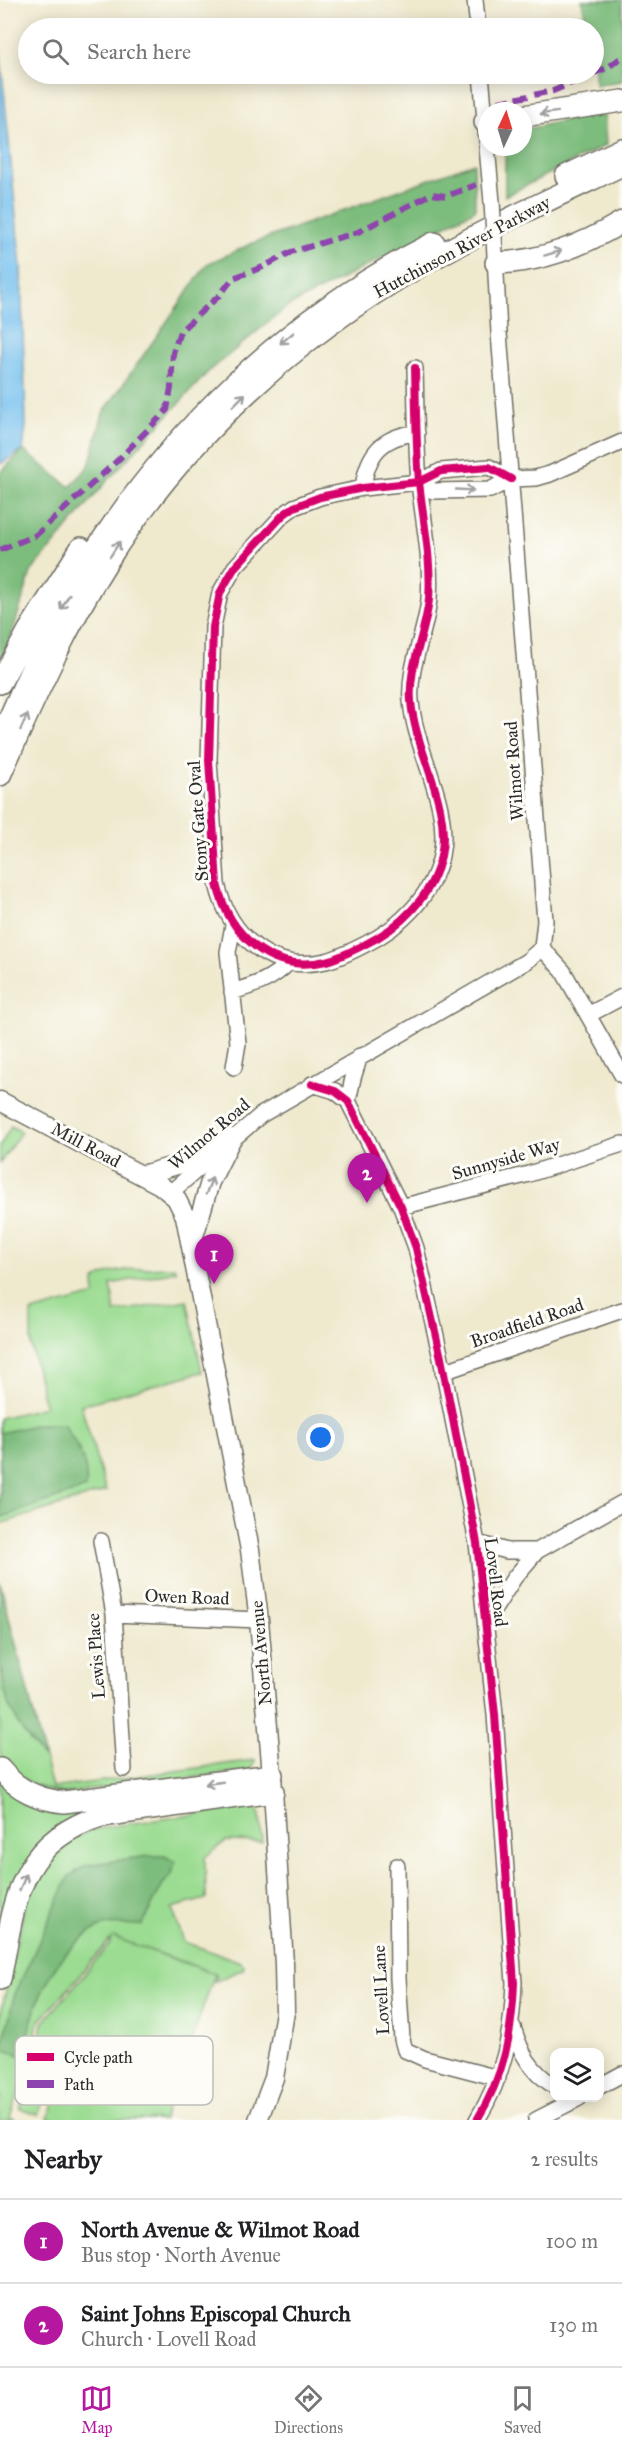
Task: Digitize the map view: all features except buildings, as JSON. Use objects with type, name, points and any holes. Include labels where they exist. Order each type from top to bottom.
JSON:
[{"type":"highway","points":[[532,115],[622,101]]},
{"type":"highway","name":"Hutchinson River Parkway","points":[[0,739],[58,614],[80,576],[128,503],[184,434],[228,389],[295,331],[366,281],[414,253],[622,149]]},
{"type":"highway","name":"Hutchinson River Parkway","points":[[0,775],[65,635],[108,560],[132,523],[186,455],[246,393],[313,336],[396,280],[507,220],[622,165]]},
{"type":"highway","points":[[496,263],[514,263],[549,254],[592,239],[622,222]]},
{"type":"highway","points":[[0,683],[42,608],[98,525],[126,492],[184,434]]},
{"type":"highway","points":[[0,1769],[13,1783],[33,1795],[53,1802],[272,1784]]},
{"type":"highway","points":[[0,1980],[15,1904],[23,1880],[35,1859],[54,1839],[78,1825],[101,1816],[272,1784]]},
{"type":"main road","name":"Mill Road","points":[[0,1101],[171,1192]]},
{"type":"main road","points":[[142,1175],[184,1163],[232,1138]]},
{"type":"main road","points":[[191,1247],[210,1182],[232,1138]]},
{"type":"main road","name":"North Avenue","points":[[171,1192],[182,1210],[191,1247],[246,1521],[259,1620],[284,1964],[285,2012],[274,2078],[258,2120]]},
{"type":"street","points":[[476,0],[477,18]]},
{"type":"street","points":[[483,84],[484,102]]},
{"type":"street","name":"Wilmot Road","points":[[171,1192],[261,1115],[527,961],[542,948],[545,921],[488,156]]},
{"type":"street","points":[[415,368],[419,482]]},
{"type":"street","points":[[363,488],[365,471],[378,447],[400,436],[417,433]]},
{"type":"street","points":[[511,479],[536,478],[550,474],[622,442]]},
{"type":"street","name":"Stony Gate Oval","points":[[419,482],[429,599],[416,660],[411,700],[413,716],[440,812],[443,831],[441,856],[434,876],[421,900],[402,921],[378,938],[326,961],[289,962],[263,952],[233,926],[223,905],[217,884],[209,789],[208,734],[215,611],[220,593],[235,567],[283,515],[294,507],[320,497],[363,488],[419,482],[441,471],[489,467],[511,479]]},
{"type":"street","name":"Stony Gate Oval","points":[[419,482],[433,491],[470,492],[490,490],[511,479]]},
{"type":"street","points":[[233,926],[228,952],[238,1043],[234,1067]]},
{"type":"street","points":[[542,948],[560,967],[622,1076]]},
{"type":"street","points":[[232,992],[266,981],[279,973],[289,962]]},
{"type":"street","points":[[588,1015],[622,997]]},
{"type":"street","points":[[312,1084],[335,1091],[348,1101],[360,1056]]},
{"type":"street","name":"Lovell Road","points":[[348,1101],[401,1207],[416,1248],[477,1543],[495,1715],[514,1983],[512,2024],[506,2053],[498,2078],[477,2120]]},
{"type":"street","name":"Sunnyside Way","points":[[401,1207],[529,1174],[622,1144]]},
{"type":"street","name":"Broadfield Road","points":[[443,1372],[622,1310]]},
{"type":"street","points":[[486,1622],[514,1578],[537,1551],[622,1503]]},
{"type":"street","name":"Lewis Place","points":[[101,1541],[114,1614],[124,1769]]},
{"type":"street","points":[[477,1543],[507,1551],[537,1551]]},
{"type":"street","name":"Owen Road","points":[[114,1614],[259,1620]]},
{"type":"street","name":"Lovell Lane","points":[[397,1866],[398,1978],[402,2039],[405,2050],[425,2059],[498,2078]]},
{"type":"street","name":"Lovell Road","points":[[512,2024],[526,2061],[550,2083]]},
{"type":"street","points":[[604,2084],[622,2074]]},
{"type":"street","points":[[536,2120],[569,2102]]},
{"type":"green space","points":[[582,0],[622,0],[622,81],[604,84],[604,18],[585,18]]},
{"type":"green space","points":[[604,111],[606,145],[505,196],[505,156],[532,156],[532,128]]},
{"type":"green space","points":[[474,163],[475,210],[287,307],[209,371],[107,481],[31,572],[8,647],[0,663],[0,473],[23,450],[70,487],[89,466],[103,413],[207,264],[253,243]]},
{"type":"green space","points":[[11,1126],[21,1132],[0,1163],[0,1146]]},
{"type":"green space","points":[[174,1267],[176,1271],[111,1284],[115,1312],[187,1300],[202,1372],[81,1405],[106,1491],[0,1524],[0,1418],[45,1407],[31,1345],[31,1312],[95,1295],[94,1282],[108,1273],[131,1269]]},
{"type":"green space","points":[[38,1424],[64,1424],[84,1462],[86,1488],[0,1518],[0,1433]]},
{"type":"green space","points":[[0,1582],[52,1788],[255,1760],[253,1767],[247,1771],[56,1794],[14,1775],[0,1754]]},
{"type":"green space","points":[[0,1582],[45,1759],[23,1732],[8,1704],[0,1666]]},
{"type":"green space","points":[[0,1777],[2,1780],[117,1804],[64,1824],[0,1934]]},
{"type":"green space","points":[[248,1807],[256,1808],[260,1815],[262,1842],[226,1841],[205,1857],[206,1899],[172,1908],[184,1942],[241,1962],[244,1965],[243,1969],[214,1982],[217,1974],[113,1937],[215,1974],[193,2036],[41,2036],[43,2023],[110,1944],[111,1939],[39,2022],[37,2036],[15,2036],[15,2104],[10,2117],[16,2120],[0,2120],[0,2017],[28,1892],[42,1865],[62,1845],[92,1829]]},
{"type":"green space","points":[[148,1856],[165,1856],[175,1862],[172,1874],[163,1884],[142,1925],[107,1925],[96,1929],[80,1940],[67,1953],[46,1984],[28,2036],[15,2036],[15,2053],[2,2049],[14,1996],[69,1876],[87,1865]]},
{"type":"green space","points":[[21,2105],[42,2105],[38,2115],[20,2109]]},
{"type":"green space","points":[[53,2105],[168,2105],[163,2120],[54,2120],[48,2118]]},
{"type":"water","points":[[0,49],[21,268],[26,425],[23,450],[0,464]]},
{"type":"marked path","points":[[604,69],[622,57]]},
{"type":"marked path","points":[[499,102],[553,91],[569,84]]},
{"type":"marked path","points":[[0,550],[36,535],[118,460],[167,410],[173,353],[180,331],[220,295],[233,278],[263,267],[291,252],[358,232],[431,194],[446,196],[476,185]]},
{"type":"cycle path","points":[[415,368],[418,468],[419,482],[428,555],[430,584],[427,612],[412,675],[411,701],[419,739],[442,817],[441,856],[437,871],[422,898],[390,930],[377,938],[326,961],[306,964],[287,962],[271,956],[242,934],[231,919],[217,884],[209,760],[213,627],[220,593],[235,567],[283,515],[294,507],[320,497],[363,488],[419,482],[441,471],[489,467],[511,479]]},
{"type":"cycle path","points":[[312,1084],[335,1091],[348,1101],[401,1207],[416,1248],[441,1358],[477,1543],[495,1715],[514,1983],[509,2037],[505,2054],[494,2087],[477,2120]]},
{"type":"place","name":"Saint Johns Episcopal Church","points":[[367,1203]]},
{"type":"place","name":"North Avenue & Wilmot Road","points":[[214,1284]]}]
